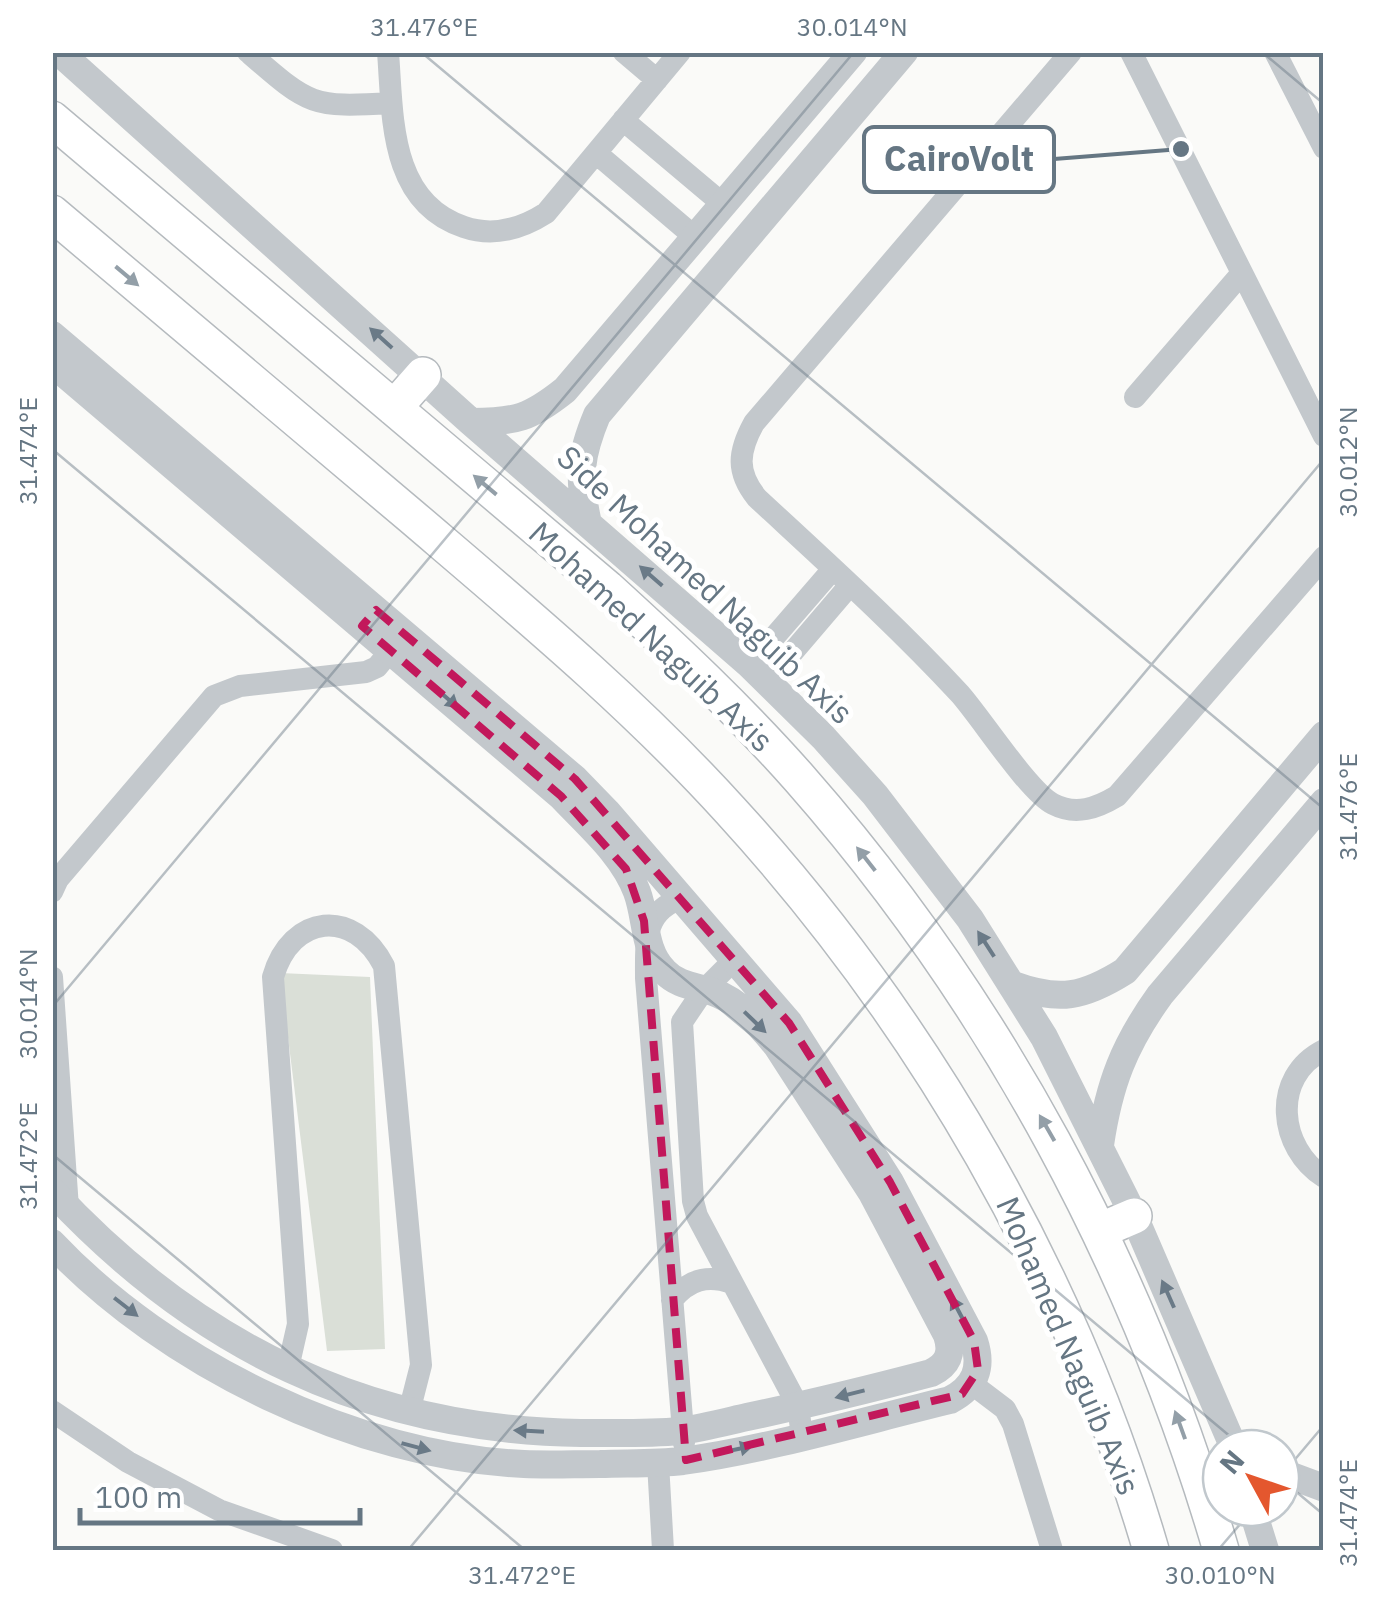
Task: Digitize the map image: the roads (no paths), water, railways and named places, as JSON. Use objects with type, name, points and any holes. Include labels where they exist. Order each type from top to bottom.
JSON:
[{"type":"main road","name":"Mohamed Naguib Axis","points":[[52,119],[674,649],[800,779],[914,920],[965,994],[1059,1150],[1166,1386],[1221,1550]]},
{"type":"main road","name":"Mohamed Naguib Axis","points":[[52,213],[560,642],[675,752],[782,868],[878,993],[1006,1195],[1044,1272],[1099,1402],[1151,1550]]},
{"type":"main road","points":[[394,408],[422,375]]},
{"type":"main road","points":[[1099,1231],[1134,1216]]},
{"type":"street","name":"Side Mohamed Naguib Axis","points":[[59,52],[471,422],[759,673],[822,737],[899,826],[1013,985],[1100,1145],[1227,1428]]},
{"type":"street","points":[[248,52],[289,88],[321,104],[392,103]]},
{"type":"street","points":[[388,52],[396,144],[415,192],[430,209],[450,222],[469,229],[509,230],[546,213],[680,52]]},
{"type":"street","points":[[624,52],[657,80]]},
{"type":"street","points":[[471,422],[504,422],[538,412],[565,390],[853,52]]},
{"type":"street","points":[[587,520],[580,484],[583,448],[597,416],[904,52]]},
{"type":"street","points":[[1071,52],[754,423],[744,441],[740,461],[744,482],[964,699],[1035,789],[1052,804],[1074,811],[1098,808],[1117,796],[1324,557]]},
{"type":"street","points":[[1131,52],[1324,436]]},
{"type":"street","points":[[1274,52],[1324,148]]},
{"type":"street","points":[[624,120],[724,205]]},
{"type":"street","points":[[596,154],[696,238]]},
{"type":"street","points":[[1135,397],[1242,272]]},
{"type":"street","points":[[52,335],[369,618],[391,650],[560,796],[608,847],[626,869],[638,894],[652,956],[665,973],[683,985],[713,992],[738,1006],[777,1046],[872,1193],[950,1346],[949,1358],[942,1368],[931,1373],[682,1430],[524,1432],[440,1420],[359,1398],[288,1368],[207,1326],[139,1276],[60,1200],[52,977]]},
{"type":"street","points":[[52,363],[574,780],[684,898],[790,1023],[890,1182],[974,1341],[979,1355],[978,1370],[972,1384],[950,1400],[802,1436],[672,1462],[521,1464],[434,1452],[352,1429],[274,1398],[199,1359],[130,1311],[52,1243]]},
{"type":"street","points":[[759,673],[842,577]]},
{"type":"street","points":[[52,892],[58,879],[214,696],[240,686],[366,672],[391,650]]},
{"type":"street","points":[[1013,985],[1040,995],[1070,996],[1099,987],[1125,971],[1324,735]]},
{"type":"street","points":[[1100,1145],[1106,1104],[1118,1065],[1136,1028],[1324,802]]},
{"type":"street","points":[[663,1550],[672,1462],[682,1430],[646,978],[646,935],[658,910],[684,898]]},
{"type":"street","points":[[288,1368],[298,1324],[272,976],[279,955],[293,938],[313,927],[335,925],[356,932],[374,946],[384,966],[421,1364],[409,1412]]},
{"type":"street","points":[[736,958],[687,1010],[680,1035],[694,1200],[697,1216],[798,1406],[802,1436]]},
{"type":"street","points":[[1324,1050],[1298,1072],[1288,1096],[1286,1122],[1293,1147],[1308,1168],[1324,1178]]},
{"type":"street","points":[[672,1300],[692,1282],[705,1278],[732,1283]]},
{"type":"street","points":[[972,1384],[1006,1410],[1013,1424],[1052,1550]]},
{"type":"street","points":[[52,1411],[128,1462],[219,1510],[332,1550]]},
{"type":"place","name":"CairoVolt","points":[[1181,149]]}]
